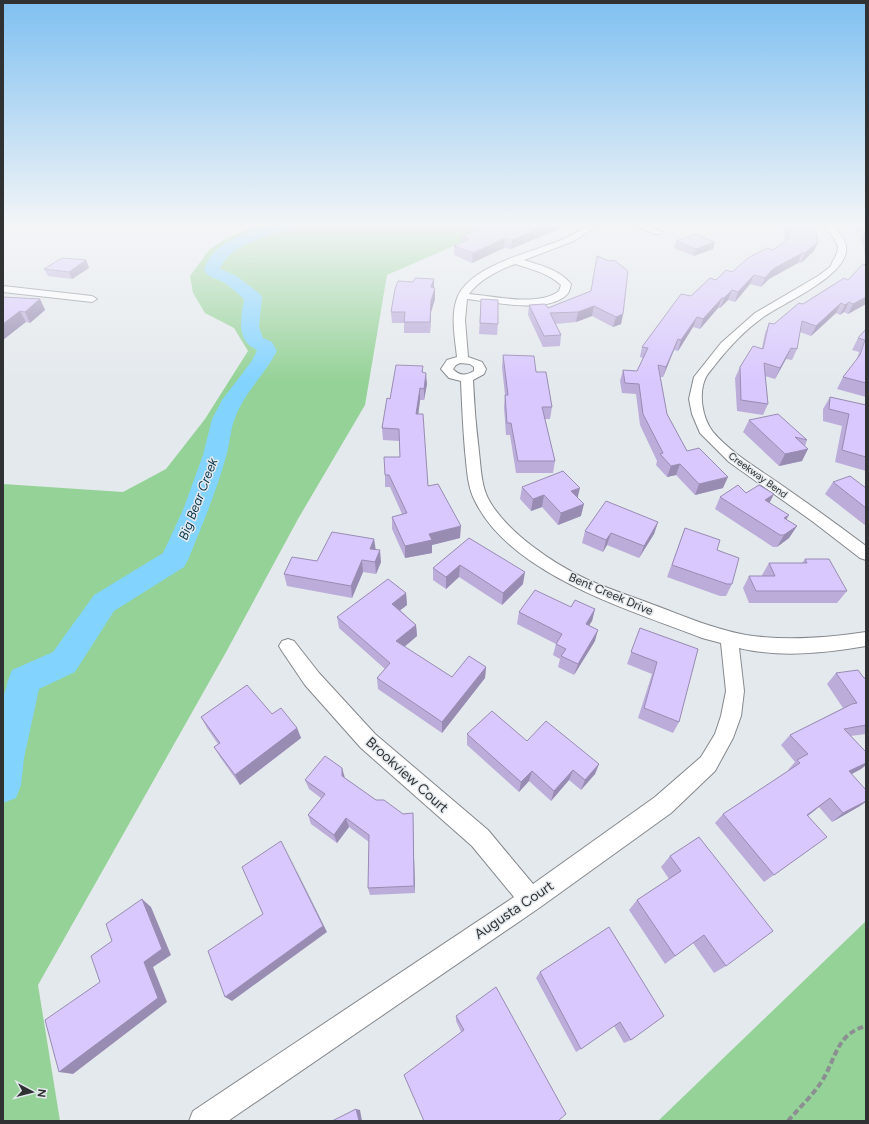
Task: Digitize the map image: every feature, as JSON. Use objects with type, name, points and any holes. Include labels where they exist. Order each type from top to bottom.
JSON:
[{"type":"street","points":[[463,360],[459,314],[463,296],[468,288],[477,279],[483,276]]},
{"type":"street","points":[[463,296],[506,301],[540,302],[554,299],[564,291],[566,284],[562,279],[557,276]]},
{"type":"street","name":"Creekway Bend","points":[[823,276],[759,315],[725,344],[700,376],[695,399],[698,414],[708,433],[734,458],[866,554]]},
{"type":"street","points":[[3,289],[92,299]]},
{"type":"street","points":[[463,360],[475,362],[481,368],[480,372],[477,375],[467,378],[452,375],[447,369],[450,364],[463,360]]},
{"type":"street","name":"Bent Creek Drive","points":[[467,378],[468,413],[475,481],[482,501],[494,520],[517,542],[542,560],[580,583],[708,633],[746,642],[780,645],[830,645],[866,639]]},
{"type":"street","name":"Augusta Court","points":[[203,1121],[531,900],[663,805],[708,764],[723,738],[731,716],[735,691],[729,638]]},
{"type":"street","name":"Brookview Court","points":[[288,646],[312,678],[368,741],[480,838],[531,900]]},
{"type":"path","points":[[788,1121],[822,1081],[842,1040],[858,1028],[866,1026]]},
{"type":"green space","points":[[190,276],[387,276],[365,405],[298,519],[225,654],[38,985],[60,1121],[3,1121],[3,484],[123,492],[166,469],[205,419],[248,351],[234,328],[205,313],[193,293]]},
{"type":"green space","points":[[866,921],[866,1121],[658,1121]]},
{"type":"building","points":[[593,276],[627,276],[623,314],[616,317],[594,306],[578,312],[550,313],[561,335],[544,336],[529,305],[545,304],[548,308],[591,291]]},
{"type":"building","points":[[720,276],[753,276],[738,292],[732,290],[724,298],[722,298],[703,319],[697,317],[681,340],[678,339],[666,367],[658,365],[667,414],[687,451],[699,448],[728,477],[699,484],[680,464],[671,466],[660,454],[663,453],[643,414],[639,384],[625,383],[623,370],[637,371],[648,348],[642,347],[681,294],[691,296],[710,278],[716,280]]},
{"type":"building","points":[[851,276],[866,276],[866,297],[853,304],[849,302],[845,305],[841,303],[816,326],[802,321],[797,349],[791,348],[780,368],[764,363],[768,404],[741,400],[740,367],[753,346],[763,349],[769,323],[774,324],[799,303],[803,304],[844,278],[848,280]]},
{"type":"building","points":[[415,278],[434,279],[431,287],[435,288],[431,301],[430,322],[404,322],[405,312],[391,312],[398,281],[413,282]]},
{"type":"building","points":[[3,297],[40,299],[25,312],[20,311],[3,324]]},
{"type":"building","points":[[481,299],[498,300],[498,324],[480,323]]},
{"type":"building","points":[[866,329],[866,383],[843,377],[860,355],[865,340],[858,338]]},
{"type":"building","points":[[503,355],[534,356],[536,372],[546,372],[552,407],[542,407],[555,461],[518,461],[511,423],[507,423],[505,395],[508,395]]},
{"type":"building","points":[[396,365],[423,366],[422,372],[426,373],[424,389],[420,388],[416,414],[423,414],[428,486],[438,484],[461,526],[429,534],[432,540],[405,546],[392,517],[407,513],[389,475],[385,475],[384,457],[400,457],[399,429],[382,428],[387,398],[390,399]]},
{"type":"building","points":[[830,397],[866,405],[866,457],[842,450],[849,414],[829,409]]},
{"type":"building","points":[[778,414],[807,440],[795,437],[808,449],[785,454],[749,420]]},
{"type":"building","points":[[563,471],[580,488],[571,491],[584,504],[561,513],[544,495],[533,499],[522,487]]},
{"type":"building","points":[[850,476],[866,488],[866,508],[833,482]]},
{"type":"building","points":[[738,485],[746,493],[759,485],[774,494],[765,500],[789,515],[784,518],[797,526],[784,535],[780,535],[720,497]]},
{"type":"building","points":[[606,501],[658,522],[644,546],[611,533],[606,540],[585,531]]},
{"type":"building","points":[[685,528],[720,540],[717,550],[739,558],[732,584],[727,584],[672,565]]},
{"type":"building","points":[[332,532],[374,539],[370,549],[380,550],[375,562],[362,560],[351,586],[284,574],[292,557],[317,561]]},
{"type":"building","points":[[469,538],[525,572],[503,593],[460,565],[446,577],[433,568]]},
{"type":"building","points":[[805,559],[829,559],[847,591],[756,591],[749,576],[775,576],[769,563],[807,563]]},
{"type":"building","points":[[388,579],[406,593],[392,604],[416,625],[396,641],[452,677],[469,656],[486,667],[442,722],[377,678],[390,663],[337,617]]},
{"type":"building","points":[[535,590],[571,607],[575,600],[595,609],[586,624],[598,630],[578,664],[561,656],[566,649],[556,644],[562,634],[519,612]]},
{"type":"building","points":[[640,628],[698,649],[679,722],[644,708],[657,662],[631,652]]},
{"type":"building","points":[[858,670],[864,678],[866,678],[866,725],[844,729],[866,752],[866,763],[849,771],[866,790],[866,801],[843,813],[830,798],[807,815],[827,837],[774,875],[723,814],[800,763],[797,760],[808,754],[790,735],[852,704],[857,703],[836,673]]},
{"type":"building","points":[[247,685],[272,714],[281,708],[297,728],[235,775],[214,747],[220,743],[201,717]]},
{"type":"building","points":[[492,711],[527,741],[546,721],[599,764],[585,780],[573,770],[554,791],[532,771],[521,782],[467,734]]},
{"type":"building","points":[[325,756],[342,768],[342,776],[376,800],[384,800],[403,814],[413,813],[414,886],[368,888],[369,835],[346,818],[334,835],[308,815],[325,794],[305,780]]},
{"type":"building","points":[[699,837],[773,931],[726,966],[704,935],[675,956],[637,900],[681,871],[670,856]]},
{"type":"building","points":[[281,841],[323,926],[225,997],[208,951],[263,914],[242,867]]},
{"type":"building","points":[[142,899],[162,949],[144,962],[158,998],[59,1072],[45,1020],[100,982],[91,956],[112,941],[106,924]]},
{"type":"building","points":[[609,927],[664,1016],[631,1040],[620,1022],[581,1049],[540,972]]},
{"type":"building","points":[[496,987],[566,1114],[558,1121],[424,1121],[404,1075],[464,1030],[456,1016]]},
{"type":"building","points":[[356,1109],[359,1121],[332,1121]]},
{"type":"waterway","name":"Big Bear Creek","points":[[3,785],[6,758],[24,680],[64,662],[104,603],[174,560],[196,510],[215,455],[223,419],[233,400],[260,364],[267,351],[265,346],[255,341],[250,327],[253,297],[229,279],[222,276]]}]
